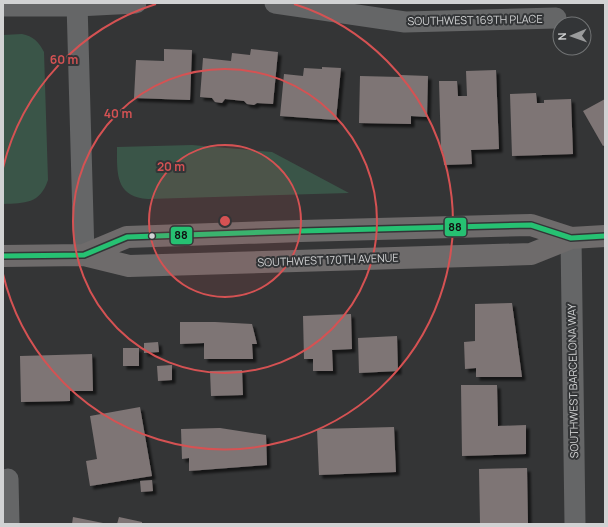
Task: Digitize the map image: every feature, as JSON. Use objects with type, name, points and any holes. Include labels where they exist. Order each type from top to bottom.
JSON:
[{"type":"main road","name":"SOUTHWEST 170TH AVENUE","points":[[84,254],[127,237],[294,231],[531,225],[570,238]]},
{"type":"main road","name":"SOUTHWEST 170TH AVENUE","points":[[3,256],[84,254],[129,266],[531,254],[570,238],[605,236]]},
{"type":"street","points":[[3,6],[136,3]]},
{"type":"street","name":"SOUTHWEST 169TH PLACE","points":[[275,3],[405,22],[552,18]]},
{"type":"street","points":[[77,4],[84,254]]},
{"type":"street","name":"SOUTHWEST BARCELONA WAY","points":[[570,238],[575,524]]},
{"type":"street","points":[[8,479],[9,524]]},
{"type":"green space","points":[[22,34],[35,40],[44,52],[48,180],[41,194],[31,201],[3,204],[3,35]]},
{"type":"green space","points":[[192,145],[272,152],[349,193],[148,199],[129,194],[124,189],[118,174],[117,147]]},
{"type":"building","points":[[164,49],[192,50],[190,100],[134,98],[136,60],[164,61]]},
{"type":"building","points":[[251,49],[278,52],[273,104],[257,103],[254,105],[247,104],[244,101],[225,99],[222,103],[215,102],[212,98],[200,97],[203,58],[231,61],[232,53],[250,55]]},
{"type":"building","points":[[322,67],[341,68],[336,120],[280,116],[284,74],[303,76],[304,68],[322,69]]},
{"type":"building","points":[[496,70],[499,149],[471,150],[472,164],[444,165],[443,151],[441,151],[439,81],[457,81],[458,96],[467,96],[466,71]]},
{"type":"building","points":[[401,75],[428,76],[427,117],[411,116],[411,124],[359,123],[360,76],[400,77]]},
{"type":"building","points":[[536,93],[537,103],[544,103],[544,100],[571,99],[573,154],[512,156],[510,94]]},
{"type":"building","points":[[605,99],[605,145],[603,146],[583,111]]},
{"type":"building","points":[[512,303],[522,377],[476,377],[476,368],[465,369],[464,342],[475,341],[475,304]]},
{"type":"building","points":[[351,314],[352,349],[332,350],[333,371],[313,371],[313,359],[304,359],[303,316]]},
{"type":"building","points":[[180,322],[252,324],[257,344],[252,344],[253,359],[204,359],[204,343],[180,344]]},
{"type":"building","points":[[397,336],[398,371],[359,373],[358,338]]},
{"type":"building","points":[[158,342],[159,352],[144,353],[144,343]]},
{"type":"building","points":[[123,348],[139,348],[139,366],[123,366]]},
{"type":"building","points":[[92,354],[93,391],[70,391],[70,401],[21,402],[20,356]]},
{"type":"building","points":[[172,365],[172,380],[158,381],[157,366]]},
{"type":"building","points":[[242,370],[243,395],[211,396],[210,371]]},
{"type":"building","points":[[461,385],[497,385],[498,426],[526,425],[526,454],[462,456]]},
{"type":"building","points":[[140,407],[152,476],[90,486],[86,461],[97,459],[90,416]]},
{"type":"building","points":[[394,427],[396,472],[319,475],[317,429]]},
{"type":"building","points":[[220,428],[266,435],[267,465],[189,471],[189,458],[182,459],[181,429]]},
{"type":"building","points":[[527,468],[528,524],[480,524],[479,469]]},
{"type":"building","points":[[152,480],[153,491],[141,492],[140,481]]},
{"type":"building","points":[[73,517],[103,523],[103,524],[72,524]]},
{"type":"building","points":[[119,517],[142,522],[142,524],[117,524]]},
{"type":"transit line","name":"88","points":[[3,256],[84,255],[127,237],[301,231],[531,225],[571,238],[605,236]]}]
